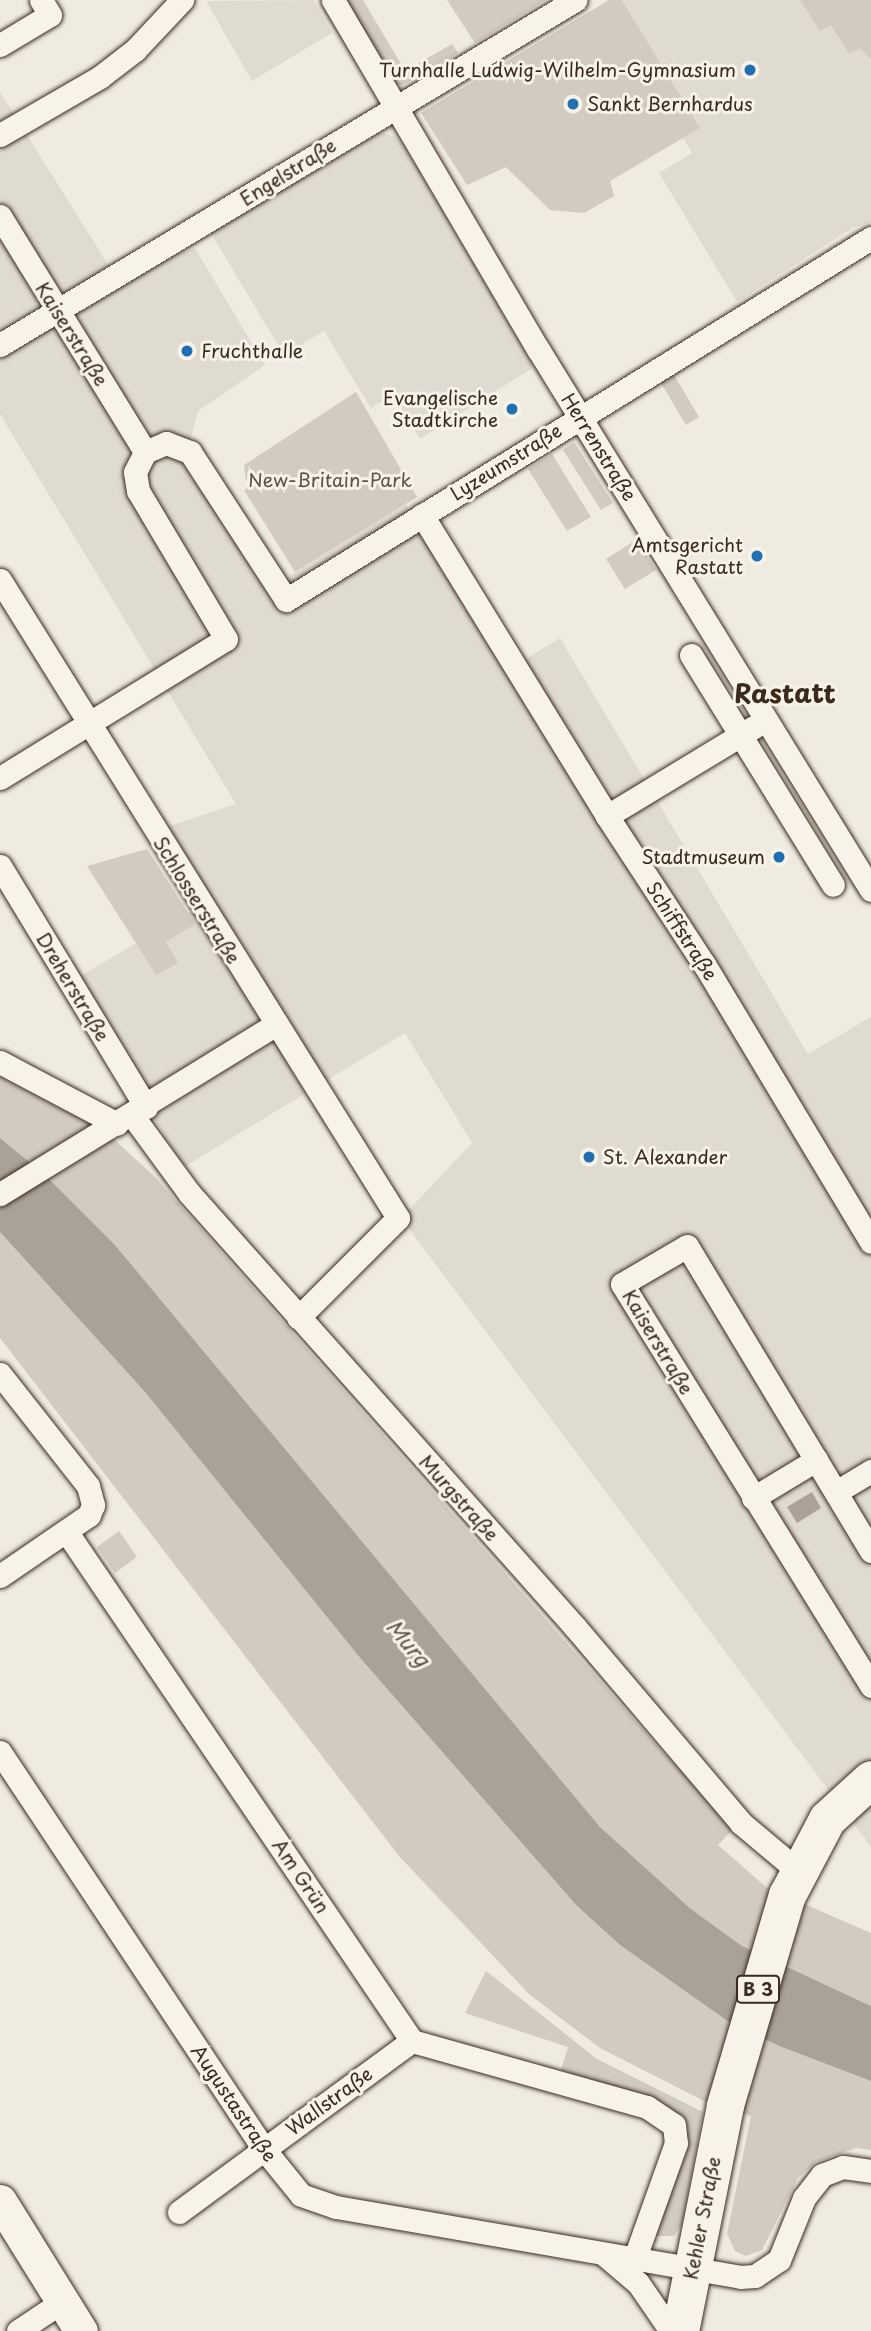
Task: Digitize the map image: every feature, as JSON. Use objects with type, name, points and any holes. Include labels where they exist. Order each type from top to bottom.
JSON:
[{"type":"main road","name":"B 3","points":[[792,1883],[827,1819],[871,1779]]},
{"type":"main road","name":"Kehler Straße","points":[[680,2331],[725,2105],[792,1883]]},
{"type":"main road","points":[[0,2201],[81,2331]]},
{"type":"street","points":[[0,135],[100,77],[144,41],[182,0]]},
{"type":"street","name":"Herrenstraße","points":[[333,0],[580,416],[768,717],[871,890]]},
{"type":"street","name":"Engelstraße","points":[[0,345],[575,0]]},
{"type":"street","points":[[0,46],[46,7]]},
{"type":"street","name":"Kaiserstraße","points":[[0,216],[145,452]]},
{"type":"street","name":"Lyzeumstraße","points":[[145,452],[166,443],[190,452],[286,600],[871,238]]},
{"type":"street","points":[[0,778],[226,639],[138,491],[135,472],[145,452]]},
{"type":"street","name":"Schiffstraße","points":[[422,515],[607,816],[692,946],[871,1242]]},
{"type":"street","name":"Schlosserstraße","points":[[0,580],[275,1025],[398,1218],[298,1318]]},
{"type":"street","points":[[691,655],[833,885]]},
{"type":"street","points":[[607,816],[768,717]]},
{"type":"street","name":"Dreherstraße","points":[[2,872],[132,1116]]},
{"type":"street","points":[[0,1194],[132,1116],[275,1025]]},
{"type":"street","name":"Murgstraße","points":[[0,1062],[132,1116],[189,1193],[575,1627],[792,1883]]},
{"type":"street","name":"Kaiserstraße","points":[[871,1550],[687,1246],[622,1284],[871,1686]]},
{"type":"street","points":[[0,1374],[93,1495],[89,1515],[0,1576]]},
{"type":"street","points":[[753,1498],[816,1460]]},
{"type":"street","points":[[836,1492],[871,1471]]},
{"type":"street","name":"Am Grün","points":[[66,1531],[412,2041]]},
{"type":"street","name":"Augustastraße","points":[[0,1752],[263,2148],[301,2195],[318,2202],[740,2277],[770,2270],[788,2245],[812,2183],[843,2167],[871,2171]]},
{"type":"street","points":[[412,2041],[647,2107],[674,2125],[676,2143],[634,2260]]},
{"type":"street","name":"Wallstraße","points":[[179,2212],[412,2041]]},
{"type":"street","points":[[604,2254],[638,2283],[671,2331]]},
{"type":"street","points":[[18,2331],[63,2301]]},
{"type":"shaded area","points":[[314,0],[332,33],[252,81],[206,1]]},
{"type":"shaded area","points":[[622,0],[871,0],[871,222],[852,228],[737,302],[659,173],[692,153],[683,138],[700,128]]},
{"type":"shaded area","points":[[0,92],[116,277],[195,248],[265,365],[198,411],[186,457],[270,588],[406,504],[508,670],[560,638],[808,1054],[871,1017],[871,1847],[401,1218],[472,1143],[405,1033],[184,1167],[70,982],[200,906],[154,831],[236,804],[0,414]]},
{"type":"shaded area","points":[[380,133],[394,136],[404,145],[534,367],[420,439],[393,395],[371,408],[324,331],[284,355],[210,232]]},
{"type":"green space","points":[[346,0],[363,0],[405,71],[452,44],[458,53],[403,85],[392,84]]},
{"type":"green space","points":[[447,0],[546,0],[475,43]]},
{"type":"green space","points":[[609,0],[622,0],[700,128],[610,181],[614,196],[584,213],[550,210],[506,167],[467,185],[421,113]]},
{"type":"green space","points":[[800,0],[871,0],[871,59],[860,48],[849,54],[831,25],[820,31]]},
{"type":"green space","points":[[674,375],[699,417],[686,425],[661,383]]},
{"type":"green space","name":"New-Britain-Park","points":[[356,392],[417,497],[295,572],[244,490],[253,485],[246,480],[244,465]]},
{"type":"green space","points":[[574,442],[613,503],[601,510],[563,450]]},
{"type":"green space","points":[[552,454],[591,517],[567,531],[528,469]]},
{"type":"green space","points":[[636,540],[656,570],[625,589],[606,559]]},
{"type":"green space","points":[[147,849],[195,924],[166,942],[178,963],[156,975],[87,866]]},
{"type":"green space","points":[[0,1077],[106,1132],[156,1178],[661,1750],[735,1827],[718,1845],[767,1888],[871,1933],[871,2006],[742,1946],[691,1909],[600,1827],[115,1245],[43,1173],[0,1138]]},
{"type":"green space","points":[[0,1232],[145,1392],[361,1659],[576,1905],[620,1945],[726,2020],[779,2046],[871,2081],[871,2150],[856,2148],[816,2162],[798,2178],[762,2250],[746,2256],[735,2251],[727,2234],[751,2116],[704,2101],[600,2048],[530,1995],[399,1856],[0,1338]]},
{"type":"green space","points":[[119,1531],[137,1557],[115,1573],[97,1547]]},
{"type":"green space","points":[[486,1971],[597,2059],[703,2112],[682,2224],[674,2236],[653,2236],[686,2142],[687,2131],[678,2118],[648,2100],[561,2070],[568,2047],[465,2013]]},
{"type":"water","name":"Murg","points":[[0,1138],[43,1173],[115,1245],[600,1827],[691,1909],[742,1946],[871,2006],[871,2081],[779,2046],[726,2020],[620,1945],[576,1905],[361,1659],[145,1392],[0,1232]]},
{"type":"water","points":[[812,1492],[821,1508],[797,1523],[787,1507]]},
{"type":"place","name":"Turnhalle Ludwig-Wilhelm-Gymnasium","points":[[750,70]]},
{"type":"place","name":"Sankt Bernhardus","points":[[573,104]]},
{"type":"place","name":"Fruchthalle","points":[[187,351]]},
{"type":"place","name":"Evangelische Stadtkirche","points":[[512,409]]},
{"type":"place","name":"Amtsgericht Rastatt","points":[[757,556]]},
{"type":"place","name":"Stadtmuseum","points":[[779,857]]},
{"type":"place","name":"St. Alexander","points":[[589,1157]]},
{"type":"district","name":"Rastatt","points":[[785,693]]}]
